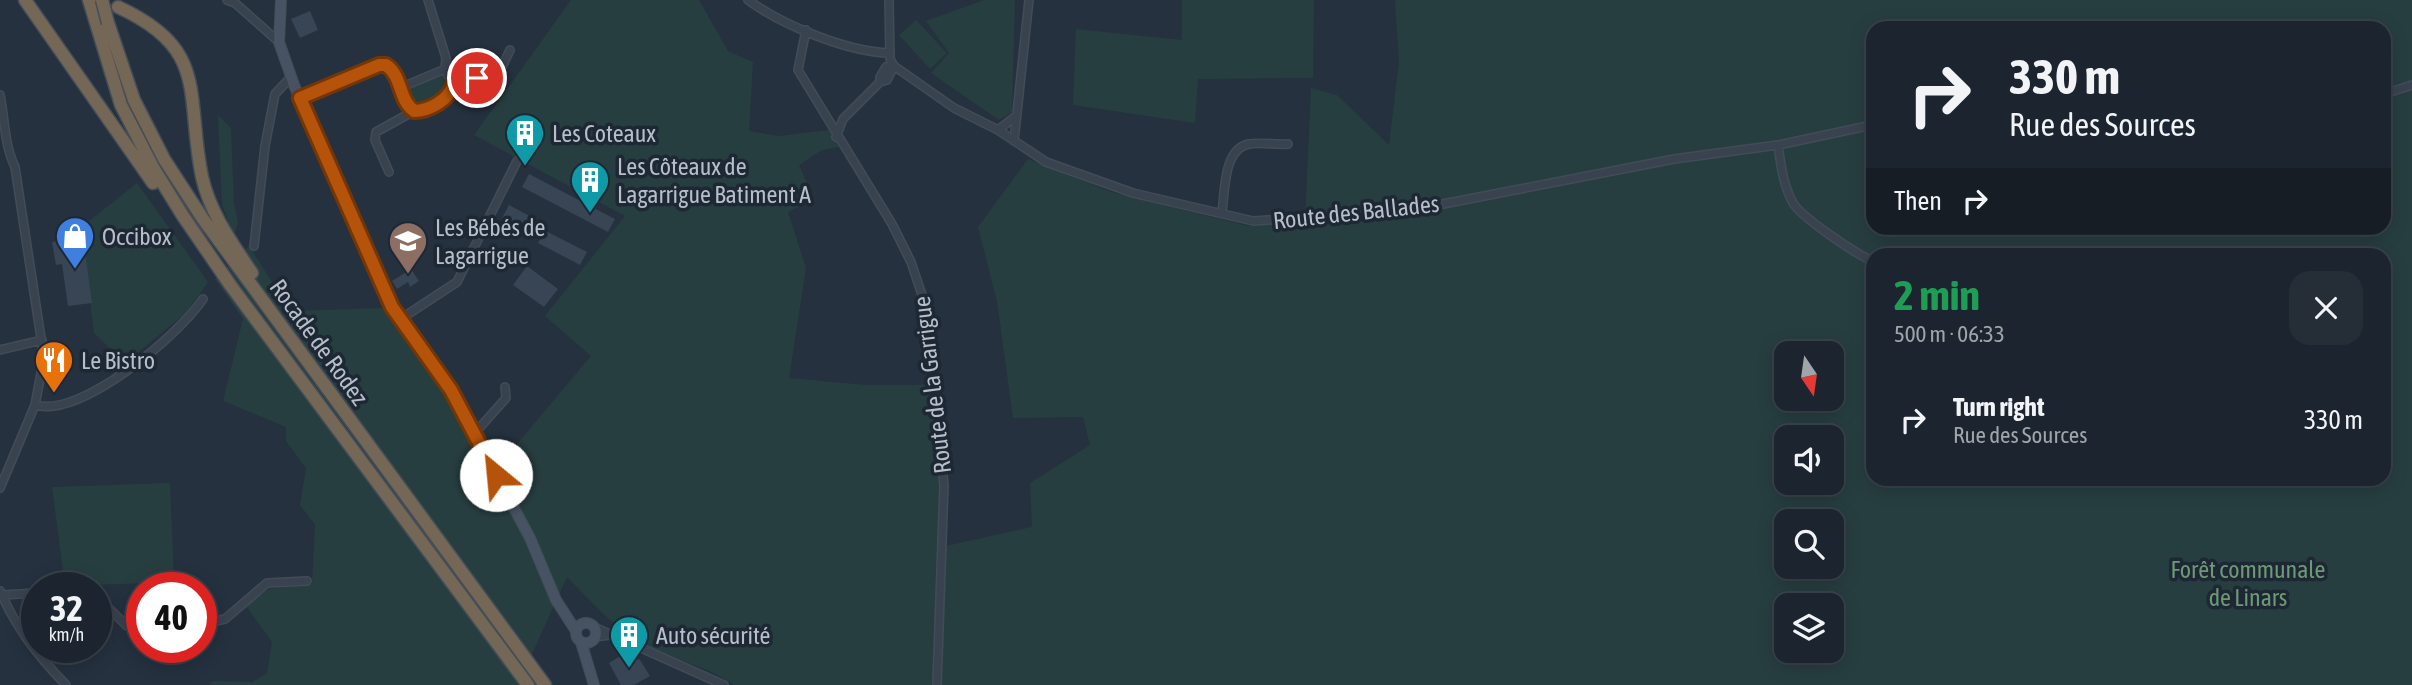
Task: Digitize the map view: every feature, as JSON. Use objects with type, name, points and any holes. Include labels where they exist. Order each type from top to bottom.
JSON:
[{"type":"highway","points":[[25,0],[168,204],[231,286]]},
{"type":"highway","name":"Rocade de Rodez","points":[[89,0],[121,105],[148,158],[231,286],[528,685]]},
{"type":"highway","name":"Rocade de Rodez","points":[[102,0],[134,100],[164,159],[203,219],[545,685]]},
{"type":"highway","points":[[118,7],[149,21],[168,36],[182,57],[190,82],[203,178],[211,204],[300,350]]},
{"type":"highway","points":[[463,598],[521,685]]},
{"type":"street","points":[[227,0],[235,3],[279,42]]},
{"type":"street","points":[[281,0],[279,42],[291,77],[399,320],[451,390],[530,538],[556,600],[589,634]]},
{"type":"street","points":[[428,0],[446,58],[445,69],[453,85]]},
{"type":"street","points":[[748,0],[806,30],[843,45],[890,53]]},
{"type":"street","points":[[836,137],[843,119],[880,82],[886,67],[894,66],[890,53],[888,0]]},
{"type":"street","points":[[1014,141],[1029,0]]},
{"type":"street","name":"Route de la Garrigue","points":[[806,30],[798,70],[836,137],[892,224],[911,262],[924,302],[944,485],[937,685]]},
{"type":"street","points":[[389,172],[375,140],[376,132],[414,111],[421,111],[446,99],[453,85],[500,71],[510,50]]},
{"type":"street","points":[[300,98],[379,65],[392,70],[402,87],[407,106],[414,111]]},
{"type":"street","name":"Route des Ballades","points":[[894,66],[954,108],[998,130],[1045,162],[1133,193],[1253,221],[1380,212],[1443,204],[1674,159],[1778,145],[1866,126]]},
{"type":"street","points":[[402,87],[445,69]]},
{"type":"street","points":[[254,246],[265,146],[275,93],[291,77]]},
{"type":"street","points":[[2391,92],[2412,85]]},
{"type":"street","points":[[0,95],[3,147],[15,167],[44,358],[35,405],[0,488]]},
{"type":"street","points":[[998,130],[1016,116]]},
{"type":"street","points":[[1222,212],[1229,163],[1236,151],[1247,144],[1288,145]]},
{"type":"street","points":[[1778,145],[1784,182],[1795,206],[1841,242],[1866,257]]},
{"type":"street","points":[[399,320],[457,282],[517,161]]},
{"type":"street","points":[[35,405],[48,409],[89,396],[169,335],[194,312],[203,299]]},
{"type":"street","points":[[0,350],[42,340]]},
{"type":"street","points":[[474,434],[506,398],[505,387]]},
{"type":"street","points":[[217,621],[225,619],[267,583],[307,581]]},
{"type":"street","points":[[21,593],[1,593],[18,628],[40,659],[66,685]]},
{"type":"street","points":[[112,611],[126,624]]},
{"type":"street","points":[[569,615],[576,631],[609,635],[724,685]]},
{"type":"street","points":[[589,634],[586,659],[594,685]]},
{"type":"green space","name":"Forêt communale de Linars","points":[[571,0],[699,0],[728,51],[753,62],[749,131],[779,136],[829,130],[839,147],[822,150],[799,165],[809,188],[808,202],[788,212],[806,268],[789,378],[865,385],[927,385],[945,482],[946,546],[1032,527],[1030,483],[1090,445],[1083,417],[1013,418],[997,301],[978,227],[1028,159],[1111,192],[1248,226],[1305,221],[1311,88],[1337,95],[1389,145],[1399,62],[1395,0],[2412,0],[2412,685],[734,685],[715,674],[642,644],[608,618],[567,577],[518,685],[210,685],[211,681],[253,682],[267,673],[272,642],[246,606],[269,589],[312,584],[315,525],[300,505],[306,468],[286,441],[286,427],[223,401],[243,319],[215,279],[249,246],[291,311],[382,308],[501,463],[591,356],[545,316],[625,216],[474,135]]},
{"type":"green space","points":[[984,0],[1015,0],[1012,112],[999,120],[931,73],[949,53],[926,21]]},
{"type":"green space","points":[[1182,0],[1314,0],[1313,78],[1198,79],[1195,123],[1073,105],[1076,29],[1182,40]]},
{"type":"green space","points":[[916,20],[947,53],[930,69],[899,35]]},
{"type":"green space","points":[[437,75],[444,76],[448,82],[448,92],[421,107],[412,105],[407,90]]},
{"type":"green space","points":[[218,115],[231,128],[234,203],[238,222],[234,235],[222,205]]},
{"type":"green space","points":[[137,183],[208,282],[186,313],[125,363],[94,333],[83,237],[86,235],[84,225]]},
{"type":"green space","points":[[170,483],[174,572],[126,572],[126,584],[112,584],[112,572],[63,572],[52,487]]},
{"type":"building","points":[[310,11],[318,30],[300,38],[291,19]]},
{"type":"building","points":[[529,174],[615,219],[608,232],[522,187]]},
{"type":"building","points":[[509,205],[541,222],[538,227],[587,252],[580,265],[538,243],[541,238],[502,218]]},
{"type":"building","name":"Occibox","points":[[83,237],[92,303],[68,306],[62,264],[56,265],[52,242]]},
{"type":"building","points":[[527,266],[558,289],[544,307],[513,285]]},
{"type":"building","name":"Les Bébés de Lagarrigue","points":[[411,269],[419,281],[410,287],[408,282],[397,289],[392,281]]},
{"type":"building","name":"Auto sécurité","points":[[625,653],[640,660],[650,676],[634,685],[621,685],[609,663]]},
{"type":"place","name":"Les Coteaux","points":[[525,167]]},
{"type":"place","name":"Les Côteaux de Lagarrigue Batiment A","points":[[590,214]]},
{"type":"place","name":"Occibox","points":[[75,270]]},
{"type":"place","name":"Les Bébés de Lagarrigue","points":[[408,275]]},
{"type":"place","name":"Le Bistro","points":[[54,394]]},
{"type":"place","name":"Auto sécurité","points":[[629,669]]},
{"type":"route","points":[[477,78],[453,85],[446,99],[421,111],[414,111],[407,106],[402,87],[386,65],[379,65],[300,98],[392,307],[451,390],[496,475]]}]
